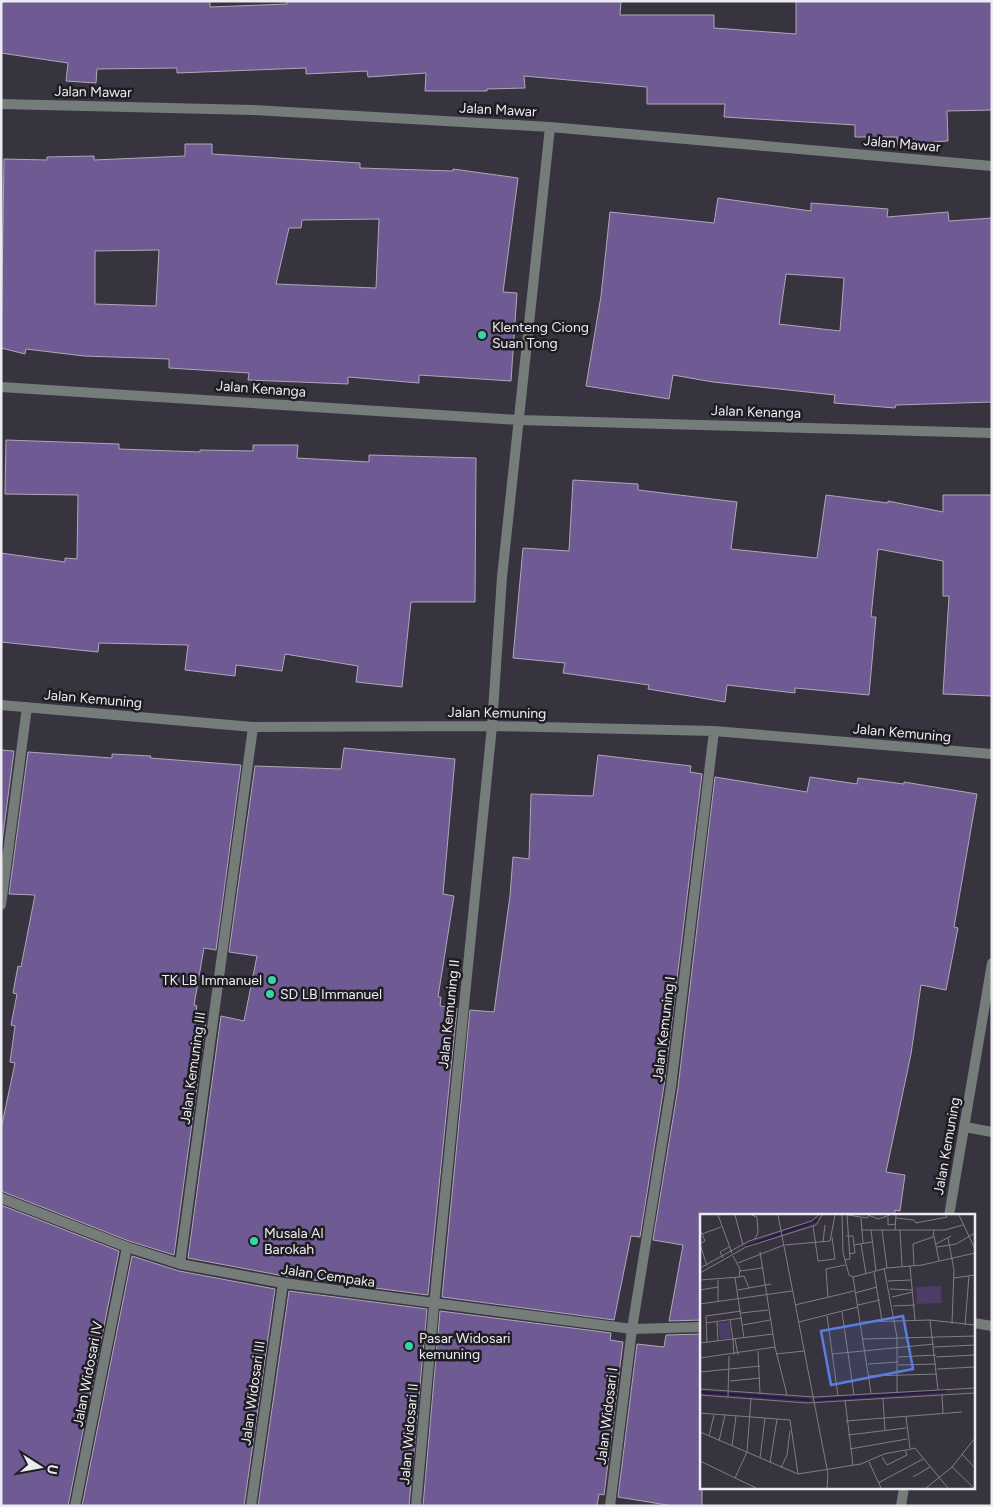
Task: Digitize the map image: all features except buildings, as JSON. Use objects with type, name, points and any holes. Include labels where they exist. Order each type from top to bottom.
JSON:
[{"type":"street","name":"Jalan Mawar","points":[[1,104],[253,110],[550,127],[992,166]]},
{"type":"street","points":[[492,726],[502,577],[550,127]]},
{"type":"street","name":"Jalan Kenanga","points":[[1,387],[519,420],[992,433]]},
{"type":"street","name":"Jalan Kemuning","points":[[1,705],[252,727],[492,726],[714,731],[992,754]]},
{"type":"street","points":[[1,905],[26,707]]},
{"type":"street","name":"Jalan Kemuning II","points":[[434,1305],[492,726]]},
{"type":"street","name":"Jalan Kemuning III","points":[[180,1264],[252,727]]},
{"type":"street","name":"Jalan Kemuning I","points":[[632,1330],[671,1087],[714,731]]},
{"type":"street","name":"Jalan Kemuning","points":[[949,1214],[992,963]]},
{"type":"street","points":[[965,1127],[992,1132]]},
{"type":"street","name":"Jalan Cempaka","points":[[1,1198],[127,1247],[180,1264],[283,1283],[434,1305],[632,1330],[700,1327]]},
{"type":"street","name":"Jalan Widosari IV","points":[[75,1506],[127,1247]]},
{"type":"street","name":"Jalan Widosari III","points":[[251,1506],[283,1283]]},
{"type":"street","name":"Jalan Widosari II","points":[[416,1506],[434,1305]]},
{"type":"street","points":[[976,1323],[992,1326]]},
{"type":"street","name":"Jalan Widosari I","points":[[610,1506],[632,1330]]},
{"type":"street","points":[[901,1506],[904,1490]]},
{"type":"place","name":"Klenteng Ciong Suan Tong","points":[[482,335]]},
{"type":"place","name":"TK LB Immanuel","points":[[272,980]]},
{"type":"place","name":"SD LB Immanuel","points":[[270,994]]},
{"type":"place","name":"Musala Al Barokah","points":[[254,1241]]},
{"type":"place","name":"Pasar Widosari kemuning","points":[[409,1346]]}]
